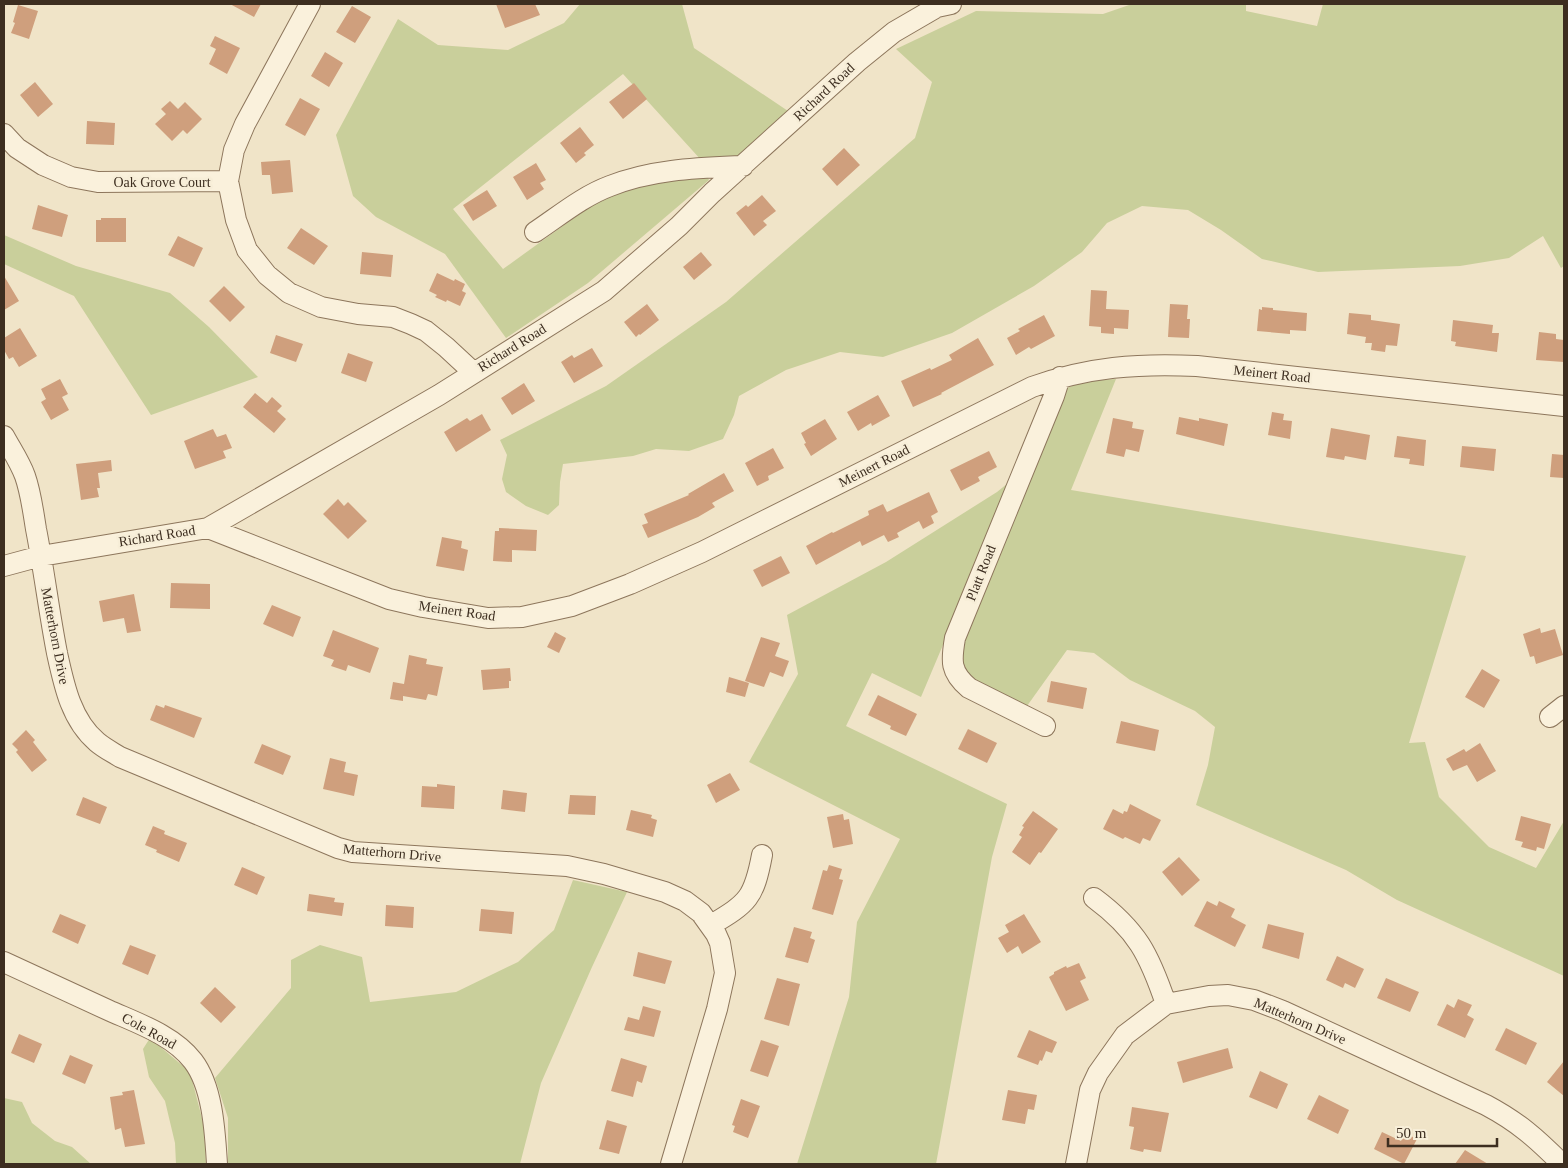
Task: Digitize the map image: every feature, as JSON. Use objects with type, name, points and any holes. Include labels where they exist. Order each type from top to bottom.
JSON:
[{"type":"street","name":"Oak Grove Court","points":[[4,134],[17,148],[43,165],[71,177],[98,182],[228,181],[234,150],[245,124],[310,4]]},
{"type":"street","name":"Richard Road","points":[[4,566],[41,556],[208,528],[439,395],[604,291],[679,226],[712,193],[856,62],[894,32],[937,7],[951,4]]},
{"type":"street","points":[[535,232],[576,204],[609,186],[649,173],[694,168],[743,166]]},
{"type":"street","points":[[228,181],[236,220],[247,250],[267,276],[289,293],[321,307],[358,314],[392,317],[411,324],[426,331],[473,372]]},
{"type":"street","name":"Meinert Road","points":[[208,528],[389,599],[488,618],[522,617],[572,606],[630,584],[702,552],[1032,387],[1060,377],[1096,370],[1163,364],[1197,366],[1564,406]]},
{"type":"street","name":"Platt Road","points":[[1045,726],[969,688],[959,680],[953,668],[952,655],[955,638],[1054,396],[1060,377]]},
{"type":"street","name":"Matterhorn Drive","points":[[4,436],[25,476],[31,498],[49,613],[63,681],[76,715],[96,742],[120,757],[338,848],[354,852],[547,865],[588,870],[676,897],[694,907],[710,925],[718,939],[724,957],[725,973],[722,990],[671,1164]]},
{"type":"street","points":[[710,925],[733,912],[746,901],[753,890],[762,855]]},
{"type":"street","points":[[1094,898],[1127,927],[1144,950],[1152,965],[1166,1004]]},
{"type":"street","name":"Cole Road","points":[[4,962],[146,1028],[176,1044],[194,1062],[206,1089],[213,1117],[217,1164]]},
{"type":"street","name":"Matterhorn Drive","points":[[1076,1164],[1090,1090],[1098,1073],[1125,1035],[1166,1004],[1208,996],[1228,996],[1254,1000],[1442,1084],[1511,1118],[1562,1164]]},
{"type":"green space","points":[[580,4],[682,4],[694,48],[788,111],[743,156],[702,161],[623,74],[453,209],[503,269],[610,192],[648,183],[707,176],[709,180],[588,283],[506,338],[445,254],[376,217],[353,196],[336,135],[398,19],[438,45],[508,50],[564,23]]},
{"type":"green space","points":[[1132,4],[1246,4],[1246,11],[1317,26],[1323,4],[1564,4],[1564,266],[1561,268],[1543,236],[1509,258],[1460,266],[1318,272],[1262,259],[1221,230],[1188,210],[1142,206],[1107,223],[1082,252],[1034,286],[952,333],[883,357],[840,352],[786,370],[739,396],[734,415],[723,439],[689,451],[656,449],[633,456],[563,464],[559,505],[548,515],[526,506],[506,492],[502,479],[507,455],[500,440],[606,386],[726,302],[915,138],[932,82],[896,49],[976,11],[1103,14]]},
{"type":"green space","points":[[4,235],[76,266],[170,293],[209,327],[258,377],[151,415],[74,296],[4,264]]},
{"type":"green space","points":[[1116,379],[1071,490],[1466,556],[1409,743],[1425,742],[1439,797],[1489,847],[1536,868],[1564,821],[1564,976],[1397,900],[1346,870],[1196,805],[1208,765],[1215,727],[1195,711],[1130,680],[1094,653],[1067,650],[1027,706],[968,677],[959,656],[960,633],[1065,389],[1084,381]]},
{"type":"green space","points":[[1013,479],[921,697],[872,673],[846,726],[1007,804],[992,857],[936,1164],[797,1164],[849,997],[857,922],[900,839],[749,762],[798,674],[787,615],[886,562],[997,492]]},
{"type":"green space","points":[[573,880],[627,892],[541,1083],[520,1164],[228,1164],[228,1118],[215,1078],[291,988],[291,960],[320,945],[362,957],[370,1002],[456,992],[518,962],[554,930]]},
{"type":"green space","points":[[150,1038],[190,1072],[204,1126],[206,1164],[176,1164],[175,1143],[165,1101],[149,1077],[143,1049]]},
{"type":"green space","points":[[4,1098],[22,1102],[32,1123],[55,1141],[72,1147],[91,1164],[4,1163]]},
{"type":"building","points":[[230,4],[261,4],[254,17]]},
{"type":"building","points":[[496,4],[535,4],[540,15],[505,28]]},
{"type":"building","points":[[18,5],[38,11],[29,39],[11,33]]},
{"type":"building","points":[[352,6],[371,17],[355,43],[336,32]]},
{"type":"building","points":[[215,36],[240,48],[227,74],[209,64],[216,49],[210,46]]},
{"type":"building","points":[[325,52],[343,63],[329,87],[311,76]]},
{"type":"building","points":[[35,82],[53,104],[38,117],[20,95]]},
{"type":"building","points":[[634,83],[647,99],[623,119],[609,102]]},
{"type":"building","points":[[300,98],[320,109],[305,136],[285,125]]},
{"type":"building","points":[[170,101],[178,109],[185,102],[202,119],[187,134],[183,130],[172,141],[155,124],[166,114],[161,109]]},
{"type":"building","points":[[87,121],[115,123],[114,145],[86,144]]},
{"type":"building","points":[[580,127],[594,145],[576,163],[560,143]]},
{"type":"building","points":[[844,148],[860,165],[837,186],[822,169]]},
{"type":"building","points":[[290,160],[293,192],[272,194],[270,175],[262,175],[261,162]]},
{"type":"building","points":[[536,163],[546,180],[540,183],[544,189],[527,200],[513,177]]},
{"type":"building","points":[[487,190],[497,206],[473,221],[463,205]]},
{"type":"building","points":[[762,195],[776,211],[763,221],[767,225],[754,236],[736,213],[746,205],[748,207]]},
{"type":"building","points":[[38,205],[68,215],[62,237],[32,229]]},
{"type":"building","points":[[101,218],[126,218],[126,242],[96,242],[96,220],[101,220]]},
{"type":"building","points":[[301,228],[328,246],[314,265],[287,248]]},
{"type":"building","points":[[178,236],[203,248],[194,267],[168,255]]},
{"type":"building","points":[[362,252],[393,255],[391,277],[360,274]]},
{"type":"building","points":[[701,252],[712,265],[694,280],[683,267]]},
{"type":"building","points":[[437,273],[465,284],[462,291],[466,293],[460,306],[435,297],[437,295],[429,291]]},
{"type":"building","points":[[4,276],[19,301],[4,310]]},
{"type":"building","points":[[224,286],[245,307],[230,322],[209,301]]},
{"type":"building","points":[[1091,290],[1107,291],[1106,309],[1129,310],[1128,329],[1114,328],[1114,334],[1101,333],[1101,327],[1089,326]]},
{"type":"building","points":[[647,304],[659,320],[636,337],[624,322]]},
{"type":"building","points":[[1170,304],[1188,305],[1187,319],[1190,319],[1189,338],[1168,337]]},
{"type":"building","points":[[1262,307],[1273,308],[1273,310],[1307,313],[1306,331],[1290,330],[1290,334],[1257,331],[1259,309],[1262,310]]},
{"type":"building","points":[[1349,313],[1371,315],[1371,320],[1400,324],[1397,346],[1386,345],[1385,352],[1371,350],[1372,343],[1365,343],[1366,337],[1347,334]]},
{"type":"building","points":[[1044,315],[1055,336],[1016,355],[1007,338],[1020,331],[1018,329]]},
{"type":"building","points":[[1453,320],[1493,325],[1492,333],[1499,333],[1497,352],[1455,346],[1456,342],[1451,341]]},
{"type":"building","points":[[20,328],[37,356],[19,367],[13,357],[9,359],[4,350],[4,338]]},
{"type":"building","points":[[1539,332],[1556,334],[1556,339],[1564,340],[1564,362],[1536,360]]},
{"type":"building","points":[[276,335],[303,344],[296,362],[270,353]]},
{"type":"building","points":[[978,338],[994,365],[942,394],[913,407],[901,381],[952,360],[949,355]]},
{"type":"building","points":[[592,348],[603,366],[574,383],[561,362],[572,355],[574,358]]},
{"type":"building","points":[[348,353],[373,362],[366,382],[341,373]]},
{"type":"building","points":[[60,379],[68,394],[62,397],[69,410],[51,420],[41,402],[46,399],[41,389]]},
{"type":"building","points":[[524,383],[535,401],[512,415],[501,398]]},
{"type":"building","points":[[255,393],[267,403],[272,397],[282,406],[277,411],[286,419],[274,433],[243,407]]},
{"type":"building","points":[[878,395],[890,416],[872,426],[871,423],[858,431],[847,412]]},
{"type":"building","points":[[1272,412],[1284,414],[1283,420],[1292,421],[1290,439],[1268,435]]},
{"type":"building","points":[[482,414],[491,430],[456,452],[444,432],[467,418],[470,421]]},
{"type":"building","points":[[1179,417],[1199,421],[1199,418],[1228,424],[1224,446],[1176,434]]},
{"type":"building","points":[[1113,418],[1133,422],[1132,428],[1144,430],[1139,452],[1126,449],[1124,457],[1106,453]]},
{"type":"building","points":[[825,419],[837,439],[811,456],[804,444],[806,443],[801,433]]},
{"type":"building","points":[[1331,428],[1370,435],[1366,460],[1345,456],[1344,460],[1326,457]]},
{"type":"building","points":[[213,429],[217,437],[226,434],[232,448],[223,451],[226,458],[195,469],[184,441]]},
{"type":"building","points":[[1397,436],[1426,440],[1424,466],[1409,464],[1410,459],[1394,457]]},
{"type":"building","points":[[1462,446],[1496,449],[1494,471],[1460,467]]},
{"type":"building","points":[[773,448],[784,468],[768,476],[769,480],[757,486],[745,463]]},
{"type":"building","points":[[989,451],[997,467],[978,477],[980,481],[961,491],[950,470]]},
{"type":"building","points":[[1552,454],[1564,455],[1564,478],[1550,477]]},
{"type":"building","points":[[111,460],[112,471],[98,473],[100,488],[97,488],[99,497],[81,500],[76,464]]},
{"type":"building","points":[[724,473],[734,491],[712,503],[715,507],[698,517],[648,538],[642,525],[648,523],[644,514],[689,495]]},
{"type":"building","points":[[929,492],[938,512],[931,516],[934,523],[923,529],[919,521],[897,533],[899,537],[888,542],[884,535],[862,546],[860,541],[816,565],[806,546],[869,515],[868,511],[883,504],[887,512]]},
{"type":"building","points":[[338,499],[344,506],[348,502],[367,521],[348,539],[323,514]]},
{"type":"building","points":[[499,528],[537,530],[536,551],[512,550],[512,562],[493,561],[495,531],[499,531]]},
{"type":"building","points":[[442,537],[462,541],[461,548],[468,550],[464,571],[436,566]]},
{"type":"building","points":[[781,556],[790,573],[762,587],[753,570]]},
{"type":"building","points":[[171,583],[210,584],[210,609],[170,608]]},
{"type":"building","points":[[134,594],[141,631],[127,633],[124,618],[103,622],[99,601]]},
{"type":"building","points":[[272,605],[301,617],[293,637],[263,624]]},
{"type":"building","points":[[1540,628],[1541,633],[1555,629],[1563,655],[1536,664],[1534,656],[1530,657],[1523,634]]},
{"type":"building","points":[[333,630],[379,648],[370,673],[348,665],[346,671],[331,666],[334,660],[323,656]]},
{"type":"building","points":[[555,632],[566,638],[559,653],[547,647]]},
{"type":"building","points":[[761,637],[780,643],[775,656],[789,661],[783,677],[770,672],[764,687],[745,681]]},
{"type":"building","points":[[409,655],[427,659],[426,664],[443,667],[437,696],[428,694],[426,700],[403,696],[403,701],[390,699],[393,682],[404,684]]},
{"type":"building","points":[[510,668],[511,681],[509,681],[509,688],[483,690],[481,670]]},
{"type":"building","points":[[1482,669],[1500,680],[1484,708],[1465,697]]},
{"type":"building","points":[[729,677],[749,683],[745,697],[726,692]]},
{"type":"building","points":[[1051,681],[1087,688],[1083,709],[1047,702]]},
{"type":"building","points":[[878,695],[917,714],[906,736],[890,729],[891,726],[868,715]]},
{"type":"building","points":[[156,705],[164,708],[165,705],[202,718],[194,738],[150,720]]},
{"type":"building","points":[[1121,721],[1159,730],[1155,751],[1116,743]]},
{"type":"building","points":[[968,729],[997,743],[987,763],[958,749]]},
{"type":"building","points":[[26,730],[35,740],[33,742],[47,760],[32,772],[12,744]]},
{"type":"building","points":[[1480,743],[1496,771],[1477,782],[1467,765],[1453,771],[1446,759],[1464,749],[1466,752]]},
{"type":"building","points":[[262,744],[291,756],[283,775],[254,763]]},
{"type":"building","points":[[330,758],[346,762],[344,772],[358,775],[354,796],[323,789]]},
{"type":"building","points":[[730,773],[740,790],[716,803],[707,785]]},
{"type":"building","points":[[437,784],[455,786],[454,809],[421,807],[422,786],[437,787]]},
{"type":"building","points":[[503,790],[527,793],[525,812],[501,809]]},
{"type":"building","points":[[570,795],[596,796],[595,815],[568,814]]},
{"type":"building","points":[[83,797],[107,807],[100,824],[76,815]]},
{"type":"building","points":[[1130,804],[1161,820],[1150,841],[1143,838],[1140,844],[1125,837],[1123,839],[1103,829],[1113,809],[1123,814],[1124,811],[1127,812]]},
{"type":"building","points":[[631,810],[652,815],[651,818],[657,820],[653,837],[626,830]]},
{"type":"building","points":[[1033,811],[1058,829],[1030,865],[1012,852],[1022,837],[1019,835],[1024,827],[1022,826]]},
{"type":"building","points":[[843,814],[844,820],[849,819],[853,844],[833,848],[827,817]]},
{"type":"building","points":[[1521,816],[1551,824],[1544,849],[1537,847],[1536,851],[1521,847],[1523,842],[1515,840]]},
{"type":"building","points":[[153,826],[165,831],[164,834],[187,843],[179,862],[145,845]]},
{"type":"building","points":[[1179,857],[1200,880],[1182,896],[1162,872]]},
{"type":"building","points":[[829,865],[842,869],[839,879],[843,880],[833,915],[812,909],[823,870],[827,871]]},
{"type":"building","points":[[242,867],[265,877],[257,895],[234,885]]},
{"type":"building","points":[[309,894],[335,898],[334,902],[344,903],[342,916],[307,911]]},
{"type":"building","points":[[1207,901],[1217,906],[1219,901],[1235,909],[1231,917],[1246,925],[1235,947],[1194,926]]},
{"type":"building","points":[[386,905],[414,907],[413,928],[385,926]]},
{"type":"building","points":[[481,909],[514,912],[512,934],[479,931]]},
{"type":"building","points":[[60,914],[86,925],[78,944],[52,932]]},
{"type":"building","points":[[1024,914],[1041,942],[1022,954],[1018,946],[1007,953],[998,938],[1009,932],[1005,925]]},
{"type":"building","points":[[1268,924],[1304,933],[1299,959],[1262,948]]},
{"type":"building","points":[[794,927],[812,932],[810,938],[815,940],[808,963],[785,957]]},
{"type":"building","points":[[130,945],[156,955],[148,975],[122,964]]},
{"type":"building","points":[[638,952],[672,961],[665,984],[633,976]]},
{"type":"building","points":[[1337,956],[1364,969],[1355,988],[1345,983],[1343,988],[1326,980]]},
{"type":"building","points":[[1079,963],[1086,978],[1080,981],[1089,1000],[1066,1011],[1049,977],[1066,966],[1067,968]]},
{"type":"building","points":[[777,978],[800,984],[789,1026],[764,1019]]},
{"type":"building","points":[[1386,978],[1419,992],[1410,1012],[1377,998]]},
{"type":"building","points":[[215,987],[236,1007],[221,1023],[200,1003]]},
{"type":"building","points":[[1458,999],[1472,1005],[1467,1015],[1474,1019],[1465,1038],[1437,1025],[1447,1004],[1454,1008]]},
{"type":"building","points":[[643,1006],[661,1011],[654,1037],[624,1030],[628,1017],[639,1020]]},
{"type":"building","points":[[1506,1028],[1537,1043],[1526,1065],[1495,1050]]},
{"type":"building","points":[[1029,1030],[1057,1042],[1052,1053],[1046,1051],[1038,1065],[1017,1057]]},
{"type":"building","points":[[19,1034],[42,1044],[34,1063],[11,1053]]},
{"type":"building","points":[[761,1040],[779,1046],[768,1077],[750,1071]]},
{"type":"building","points":[[1228,1048],[1233,1068],[1183,1083],[1177,1062]]},
{"type":"building","points":[[70,1055],[93,1065],[85,1084],[62,1074]]},
{"type":"building","points":[[621,1058],[647,1066],[642,1083],[637,1081],[633,1097],[611,1091]]},
{"type":"building","points":[[1564,1061],[1564,1096],[1547,1082]]},
{"type":"building","points":[[1260,1071],[1288,1084],[1277,1109],[1249,1097]]},
{"type":"building","points":[[134,1090],[145,1144],[125,1147],[121,1128],[115,1130],[110,1097],[123,1095],[122,1092]]},
{"type":"building","points":[[1008,1090],[1037,1095],[1034,1110],[1028,1109],[1025,1124],[1002,1120]]},
{"type":"building","points":[[1319,1095],[1349,1110],[1338,1134],[1307,1119]]},
{"type":"building","points":[[741,1099],[760,1106],[748,1138],[733,1132],[735,1126],[732,1125]]},
{"type":"building","points":[[1132,1107],[1169,1113],[1161,1152],[1144,1149],[1143,1152],[1130,1149],[1134,1127],[1129,1126]]},
{"type":"building","points":[[607,1120],[627,1126],[619,1154],[599,1149]]},
{"type":"building","points":[[1382,1132],[1401,1141],[1405,1133],[1417,1139],[1404,1164],[1374,1149]]},
{"type":"building","points":[[1465,1150],[1488,1164],[1455,1164]]}]
